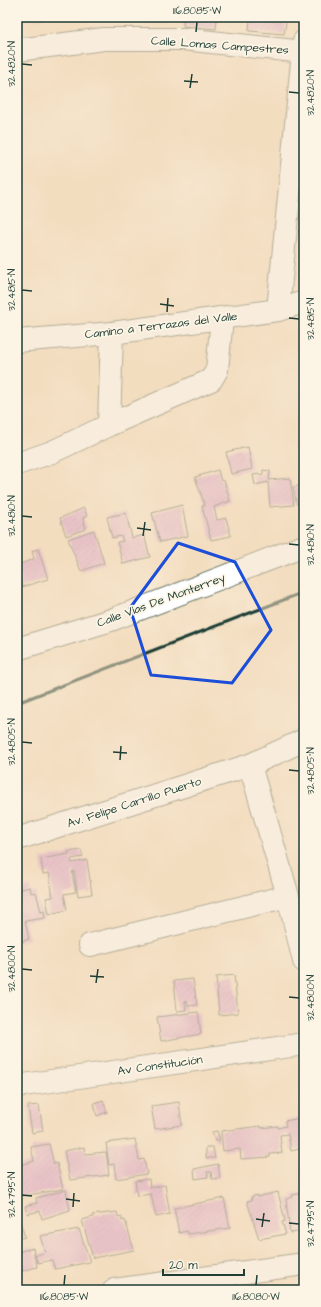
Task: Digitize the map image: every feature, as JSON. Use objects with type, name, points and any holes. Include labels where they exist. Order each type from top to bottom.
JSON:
[{"type":"street","name":"Calle Lomas Campestres","points":[[17,50],[112,39],[183,39],[303,48]]},
{"type":"street","points":[[278,310],[303,48]]},
{"type":"street","name":"Camino a Terrazas del Valle","points":[[17,341],[112,333],[278,310],[304,302]]},
{"type":"street","points":[[17,464],[52,452],[211,380],[217,370],[222,318]]},
{"type":"street","points":[[109,425],[112,333]]},
{"type":"street","name":"Calle Vías De Monterrey","points":[[17,649],[111,620],[304,546]]},
{"type":"street","name":"Av. Felipe Carrillo Puerto","points":[[17,839],[250,764],[304,740]]},
{"type":"street","points":[[250,764],[288,896],[304,961]]},
{"type":"street","points":[[90,945],[288,896]]},
{"type":"street","name":"Av Constitución","points":[[17,1086],[304,1044]]},
{"type":"street","points":[[114,1290],[304,1264]]},
{"type":"highlighted area","points":[[178,543],[235,562],[271,630],[232,683],[151,675],[130,608]]},
{"type":"building","points":[[22,17],[43,17],[43,18],[23,20]]},
{"type":"building","points":[[184,17],[217,17],[216,29],[183,26]]},
{"type":"building","points":[[250,17],[287,17],[284,34],[249,31]]},
{"type":"building","points":[[248,447],[252,469],[231,474],[226,452]]},
{"type":"building","points":[[218,470],[221,481],[224,480],[230,501],[214,507],[217,520],[226,518],[231,536],[211,540],[202,506],[205,506],[195,477]]},
{"type":"building","points":[[263,470],[270,471],[269,480],[290,478],[294,505],[270,507],[268,482],[255,485],[253,475],[263,475]]},
{"type":"building","points":[[304,485],[304,504],[297,505],[293,487]]},
{"type":"building","points":[[182,505],[188,536],[160,542],[152,513]]},
{"type":"building","points":[[84,508],[87,516],[83,518],[86,529],[66,536],[60,518]]},
{"type":"building","points":[[126,513],[132,538],[144,535],[150,557],[123,564],[117,542],[123,541],[121,536],[112,538],[107,517]]},
{"type":"building","points":[[94,530],[104,563],[81,571],[68,539]]},
{"type":"building","points":[[38,549],[48,579],[22,587],[17,565],[34,559],[32,551]]},
{"type":"building","points":[[81,850],[83,857],[71,859],[72,863],[87,860],[92,894],[78,896],[74,871],[72,872],[76,892],[64,894],[67,910],[49,914],[46,898],[53,897],[49,873],[43,874],[41,859],[69,854],[68,852]]},
{"type":"building","points":[[30,887],[31,893],[36,892],[41,912],[44,911],[45,918],[25,921],[29,939],[17,943],[17,896],[19,896],[17,890]]},
{"type":"building","points":[[234,975],[238,1013],[219,1015],[216,977]]},
{"type":"building","points":[[193,979],[197,1005],[188,1006],[187,1001],[185,1002],[186,1010],[177,1011],[174,981]]},
{"type":"building","points":[[198,1012],[201,1034],[161,1041],[157,1017]]},
{"type":"building","points":[[103,1100],[107,1112],[97,1116],[94,1103]]},
{"type":"building","points":[[179,1102],[182,1125],[155,1129],[151,1106]]},
{"type":"building","points":[[39,1105],[43,1131],[32,1133],[28,1106]]},
{"type":"building","points":[[304,1117],[304,1148],[291,1151],[288,1134],[280,1135],[282,1153],[270,1154],[270,1157],[241,1159],[240,1149],[223,1151],[221,1131],[261,1126],[261,1128],[278,1126],[278,1128],[286,1126],[285,1121]]},
{"type":"building","points":[[217,1131],[220,1140],[215,1141],[212,1132]]},
{"type":"building","points":[[135,1139],[139,1160],[144,1159],[147,1174],[116,1179],[114,1164],[109,1165],[106,1143]]},
{"type":"building","points":[[49,1144],[54,1164],[57,1163],[63,1189],[17,1197],[17,1166],[34,1161],[31,1147]]},
{"type":"building","points":[[84,1147],[85,1154],[106,1152],[109,1175],[70,1180],[64,1151]]},
{"type":"building","points":[[206,1147],[213,1147],[215,1158],[206,1158]]},
{"type":"building","points":[[218,1164],[220,1178],[212,1179],[211,1172],[207,1172],[208,1177],[195,1179],[194,1169]]},
{"type":"building","points":[[149,1179],[150,1188],[165,1185],[170,1214],[156,1217],[151,1194],[137,1196],[135,1181]]},
{"type":"building","points":[[66,1190],[70,1210],[42,1219],[40,1211],[27,1214],[25,1206],[37,1203],[36,1198]]},
{"type":"building","points":[[278,1192],[285,1221],[282,1222],[286,1234],[259,1239],[247,1201],[252,1200],[251,1197],[257,1195],[257,1197]]},
{"type":"building","points":[[304,1193],[304,1231],[290,1233],[286,1199],[293,1197],[292,1195]]},
{"type":"building","points":[[224,1198],[230,1228],[188,1234],[187,1231],[179,1233],[174,1208]]},
{"type":"building","points":[[17,1212],[25,1237],[17,1239]]},
{"type":"building","points":[[117,1212],[118,1217],[122,1216],[122,1221],[125,1220],[134,1250],[93,1258],[82,1220],[93,1217],[92,1215]]},
{"type":"building","points":[[79,1229],[90,1262],[55,1269],[52,1260],[38,1263],[35,1256],[45,1252],[40,1236]]},
{"type":"building","points":[[33,1248],[37,1267],[17,1272],[17,1252]]},
{"type":"railway","points":[[17,703],[304,592]]}]
